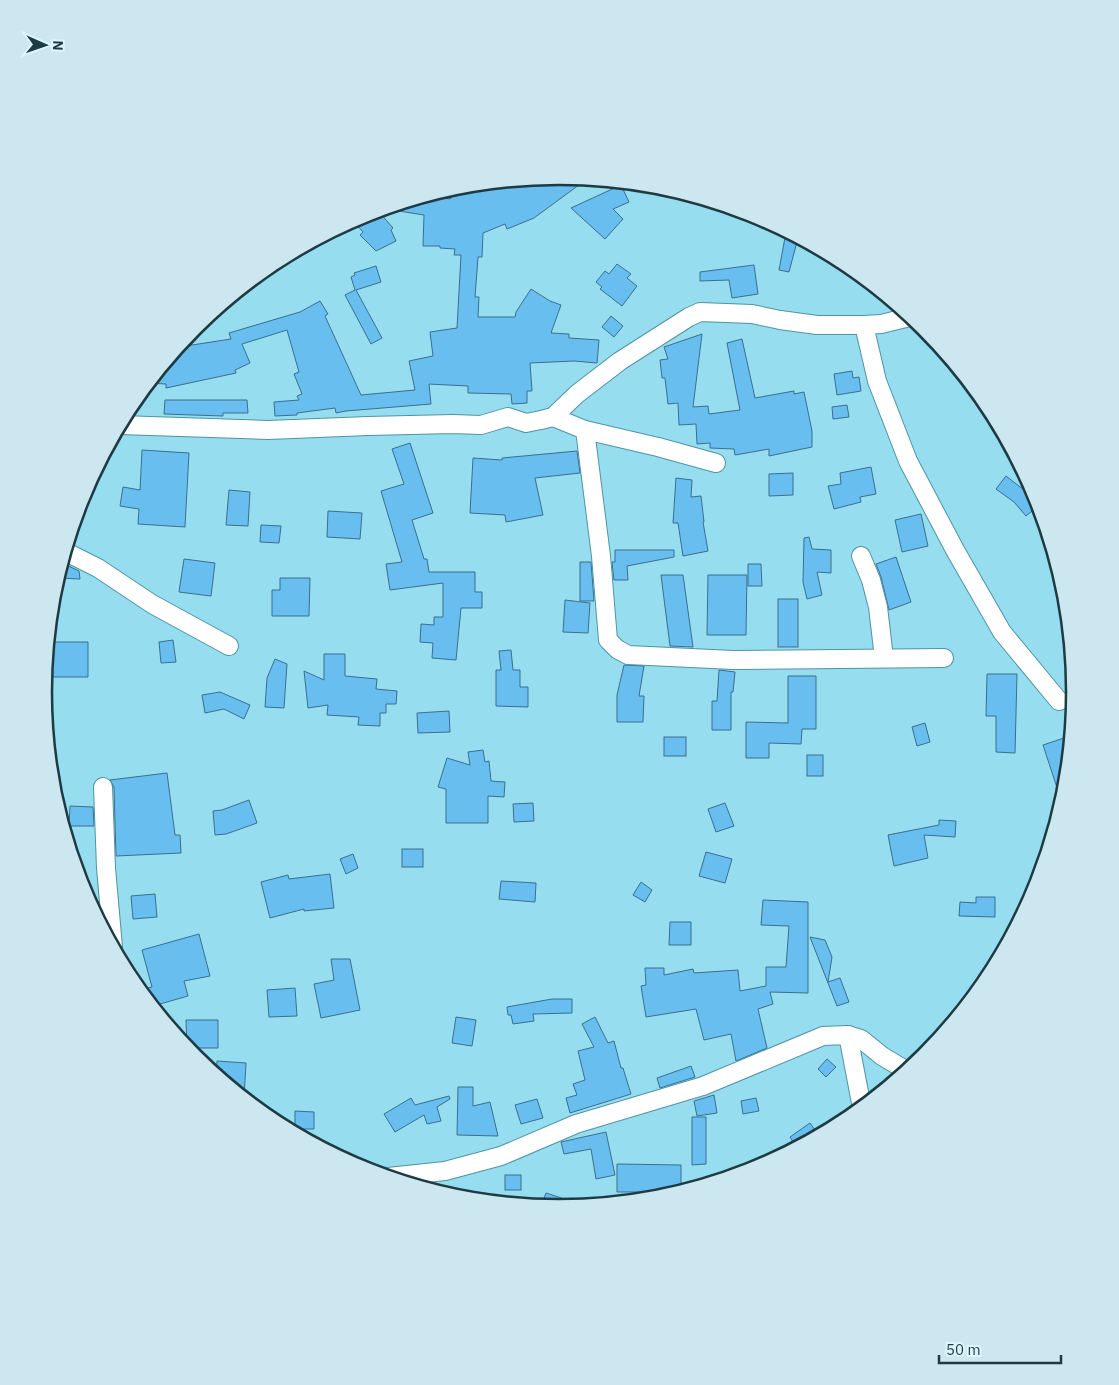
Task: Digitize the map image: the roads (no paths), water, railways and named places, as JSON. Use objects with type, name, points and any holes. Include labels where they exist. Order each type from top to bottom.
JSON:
[{"type":"street","points":[[129,425],[268,430],[453,424],[481,425],[503,417],[513,418],[526,423],[553,417],[577,394],[620,361],[700,312],[752,314],[817,325],[864,326],[902,318]]},
{"type":"street","points":[[864,326],[877,381],[908,461],[955,550],[1002,632],[1060,701]]},
{"type":"street","points":[[553,417],[585,430],[716,463]]},
{"type":"street","points":[[585,430],[601,556],[608,640],[628,656],[733,660],[944,658]]},
{"type":"street","points":[[72,555],[98,568],[152,604],[229,646]]},
{"type":"street","points":[[861,556],[871,580],[878,607],[884,658]]},
{"type":"street","points":[[103,788],[106,868],[111,929]]},
{"type":"street","points":[[409,1176],[445,1171],[501,1156],[576,1124],[703,1086],[823,1036],[848,1035],[861,1039],[882,1056],[901,1067]]},
{"type":"street","points":[[848,1035],[861,1100]]}]
